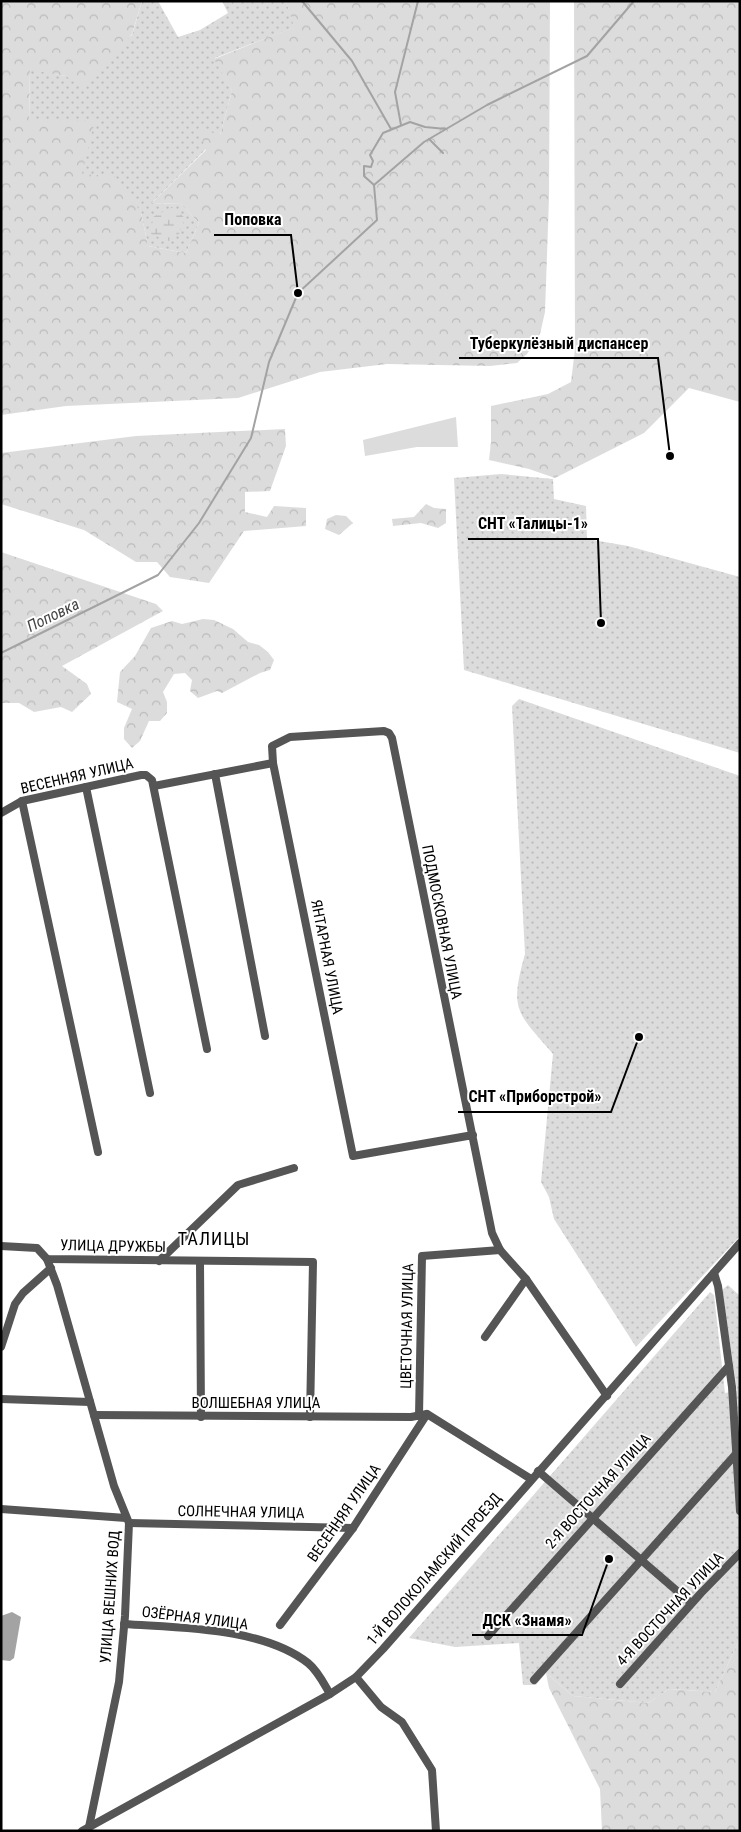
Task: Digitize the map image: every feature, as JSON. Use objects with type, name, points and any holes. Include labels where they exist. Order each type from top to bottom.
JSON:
[{"type":"street","name":"ПОДМОСКОВНАЯ УЛИЦА","points":[[273,763],[272,746],[290,737],[384,731],[389,733],[492,1233],[500,1250]]},
{"type":"street","points":[[207,1049],[154,786],[273,763]]},
{"type":"street","name":"ЯНТАРНАЯ УЛИЦА","points":[[273,763],[353,1156],[473,1135]]},
{"type":"street","points":[[215,774],[265,1036]]},
{"type":"street","name":"ВЕСЕННЯЯ УЛИЦА","points":[[1,813],[22,801],[141,775],[146,775],[152,780],[154,786]]},
{"type":"street","points":[[86,787],[150,1093]]},
{"type":"street","points":[[22,801],[98,1152]]},
{"type":"street","points":[[159,1261],[238,1185],[294,1168]]},
{"type":"street","name":"1-Й ВОЛОКОЛАМСКИЙ ПРОЕЗД","points":[[86,1829],[330,1694],[356,1677],[607,1396],[740,1243]]},
{"type":"street","name":"УЛИЦА ДРУЖБЫ","points":[[1,1246],[37,1248],[46,1259],[313,1262],[310,1417]]},
{"type":"street","points":[[500,1250],[526,1279],[607,1396]]},
{"type":"street","name":"ЦВЕТОЧНАЯ УЛИЦА","points":[[423,1415],[422,1256],[500,1250]]},
{"type":"street","name":"УЛИЦА ВЕШНИХ ВОД","points":[[46,1259],[51,1268],[114,1486],[128,1521],[124,1624],[119,1682],[86,1829]]},
{"type":"street","points":[[200,1262],[201,1417]]},
{"type":"street","points":[[1,1347],[15,1304],[22,1293],[51,1268]]},
{"type":"street","points":[[714,1273],[729,1366],[740,1512]]},
{"type":"street","points":[[485,1337],[526,1279]]},
{"type":"street","name":"2-Я ВОСТОЧНАЯ УЛИЦА","points":[[488,1636],[729,1366]]},
{"type":"street","points":[[1,1399],[90,1402]]},
{"type":"street","name":"ВОЛШЕБНАЯ УЛИЦА","points":[[94,1415],[310,1417],[423,1415]]},
{"type":"street","points":[[423,1415],[531,1479]]},
{"type":"street","name":"ВЕСЕННЯЯ УЛИЦА","points":[[280,1625],[353,1528],[423,1415]]},
{"type":"street","points":[[534,1680],[736,1454]]},
{"type":"street","points":[[538,1471],[691,1603]]},
{"type":"street","name":"СОЛНЕЧНАЯ УЛИЦА","points":[[1,1510],[128,1521],[353,1528]]},
{"type":"street","name":"4-Я ВОСТОЧНАЯ УЛИЦА","points":[[620,1684],[691,1603],[740,1553]]},
{"type":"street","name":"ОЗЁРНАЯ УЛИЦА","points":[[124,1624],[231,1635],[250,1638],[284,1649],[309,1664],[321,1678],[330,1694]]},
{"type":"street","points":[[356,1677],[381,1707],[402,1722],[432,1770],[436,1831]]},
{"type":"green space","points":[[1,1],[142,1],[132,34],[84,90],[66,76],[30,70],[29,121],[95,120],[82,174],[115,176],[141,212],[148,246],[186,253],[199,223],[181,204],[152,203],[206,150],[198,128],[220,135],[232,91],[214,59],[294,27],[286,1],[550,1],[549,198],[545,312],[540,334],[527,354],[517,363],[490,366],[387,364],[320,372],[238,398],[66,406],[1,415]]},
{"type":"green space","points":[[142,1],[158,1],[178,37],[200,30],[228,13],[222,1],[286,1],[295,27],[215,58],[232,91],[220,135],[152,203],[181,204],[199,223],[186,253],[148,246],[141,212],[82,174],[29,121],[30,69],[66,76],[132,35]]},
{"type":"green space","points":[[574,1],[740,1],[740,402],[689,388],[644,433],[555,478],[529,469],[489,460],[491,406],[548,394],[571,382],[575,349]]},
{"type":"green space","points":[[172,207],[185,218],[179,234],[169,241],[151,234],[153,217]]},
{"type":"green space","points":[[456,417],[458,447],[417,447],[365,456],[363,440]]},
{"type":"green space","points":[[285,429],[286,446],[270,491],[245,492],[245,512],[267,517],[274,506],[306,508],[306,526],[244,531],[209,583],[170,577],[157,562],[136,562],[84,530],[1,504],[1,453],[136,436]]},
{"type":"green space","points":[[501,474],[553,479],[554,499],[586,506],[587,539],[628,546],[740,577],[740,753],[464,670],[454,478]]},
{"type":"green space","points":[[426,504],[434,508],[446,509],[446,523],[438,528],[421,523],[393,526],[392,519],[414,517]]},
{"type":"green space","points":[[336,515],[346,516],[353,523],[339,535],[325,529],[327,519]]},
{"type":"green space","points":[[1,552],[156,604],[163,611],[62,666],[87,684],[91,694],[72,712],[61,707],[34,712],[19,703],[1,703]]},
{"type":"green space","points":[[203,619],[214,620],[233,629],[248,642],[259,645],[274,660],[270,670],[260,673],[222,693],[217,691],[198,698],[190,691],[192,680],[185,673],[174,674],[163,692],[167,702],[167,713],[160,721],[149,721],[140,741],[132,748],[124,739],[124,728],[132,709],[117,702],[120,672],[135,656],[151,628],[172,621],[182,624]]},
{"type":"green space","points":[[519,699],[740,776],[740,1236],[636,1347],[554,1219],[549,1197],[541,1182],[553,1054],[524,1019],[517,1000],[520,973],[525,954],[512,706]]},
{"type":"green space","points":[[728,1285],[740,1296],[740,1638],[715,1692],[669,1689],[648,1703],[573,1696],[546,1673],[536,1685],[523,1685],[519,1643],[455,1647],[409,1638],[710,1292],[714,1295],[725,1393],[737,1391],[722,1290]]},
{"type":"green space","points":[[740,1638],[740,1831],[602,1831],[600,1789],[549,1688],[546,1673],[573,1696],[648,1703],[669,1689],[715,1692]]},
{"type":"shaded area","points":[[12,1612],[21,1617],[14,1658],[10,1661],[1,1660],[1,1616]]},
{"type":"waterway","points":[[302,1],[352,61],[391,129]]},
{"type":"waterway","points":[[401,125],[395,92],[418,1]]},
{"type":"waterway","name":"Поповка","points":[[1,653],[158,575],[199,523],[251,438],[269,362],[298,293],[377,220],[374,185],[424,142],[487,105],[587,56],[634,1]]},
{"type":"waterway","name":"Поповка","points":[[374,185],[364,176],[364,166],[371,167],[373,161],[370,155],[383,133],[410,122],[425,127],[446,129]]},
{"type":"waterway","points":[[429,139],[443,153]]},
{"type":"place","name":"Поповка","points":[[298,293]]},
{"type":"place","name":"Туберкулёзный диспансер","points":[[670,456]]},
{"type":"place","name":"СНТ «Талицы-1»","points":[[601,623]]},
{"type":"place","name":"СНТ «Приборстрой»","points":[[639,1037]]},
{"type":"place","name":"ДСК «Знамя»","points":[[609,1559]]},
{"type":"district","name":"ТАЛИЦЫ","points":[[214,1238]]}]
